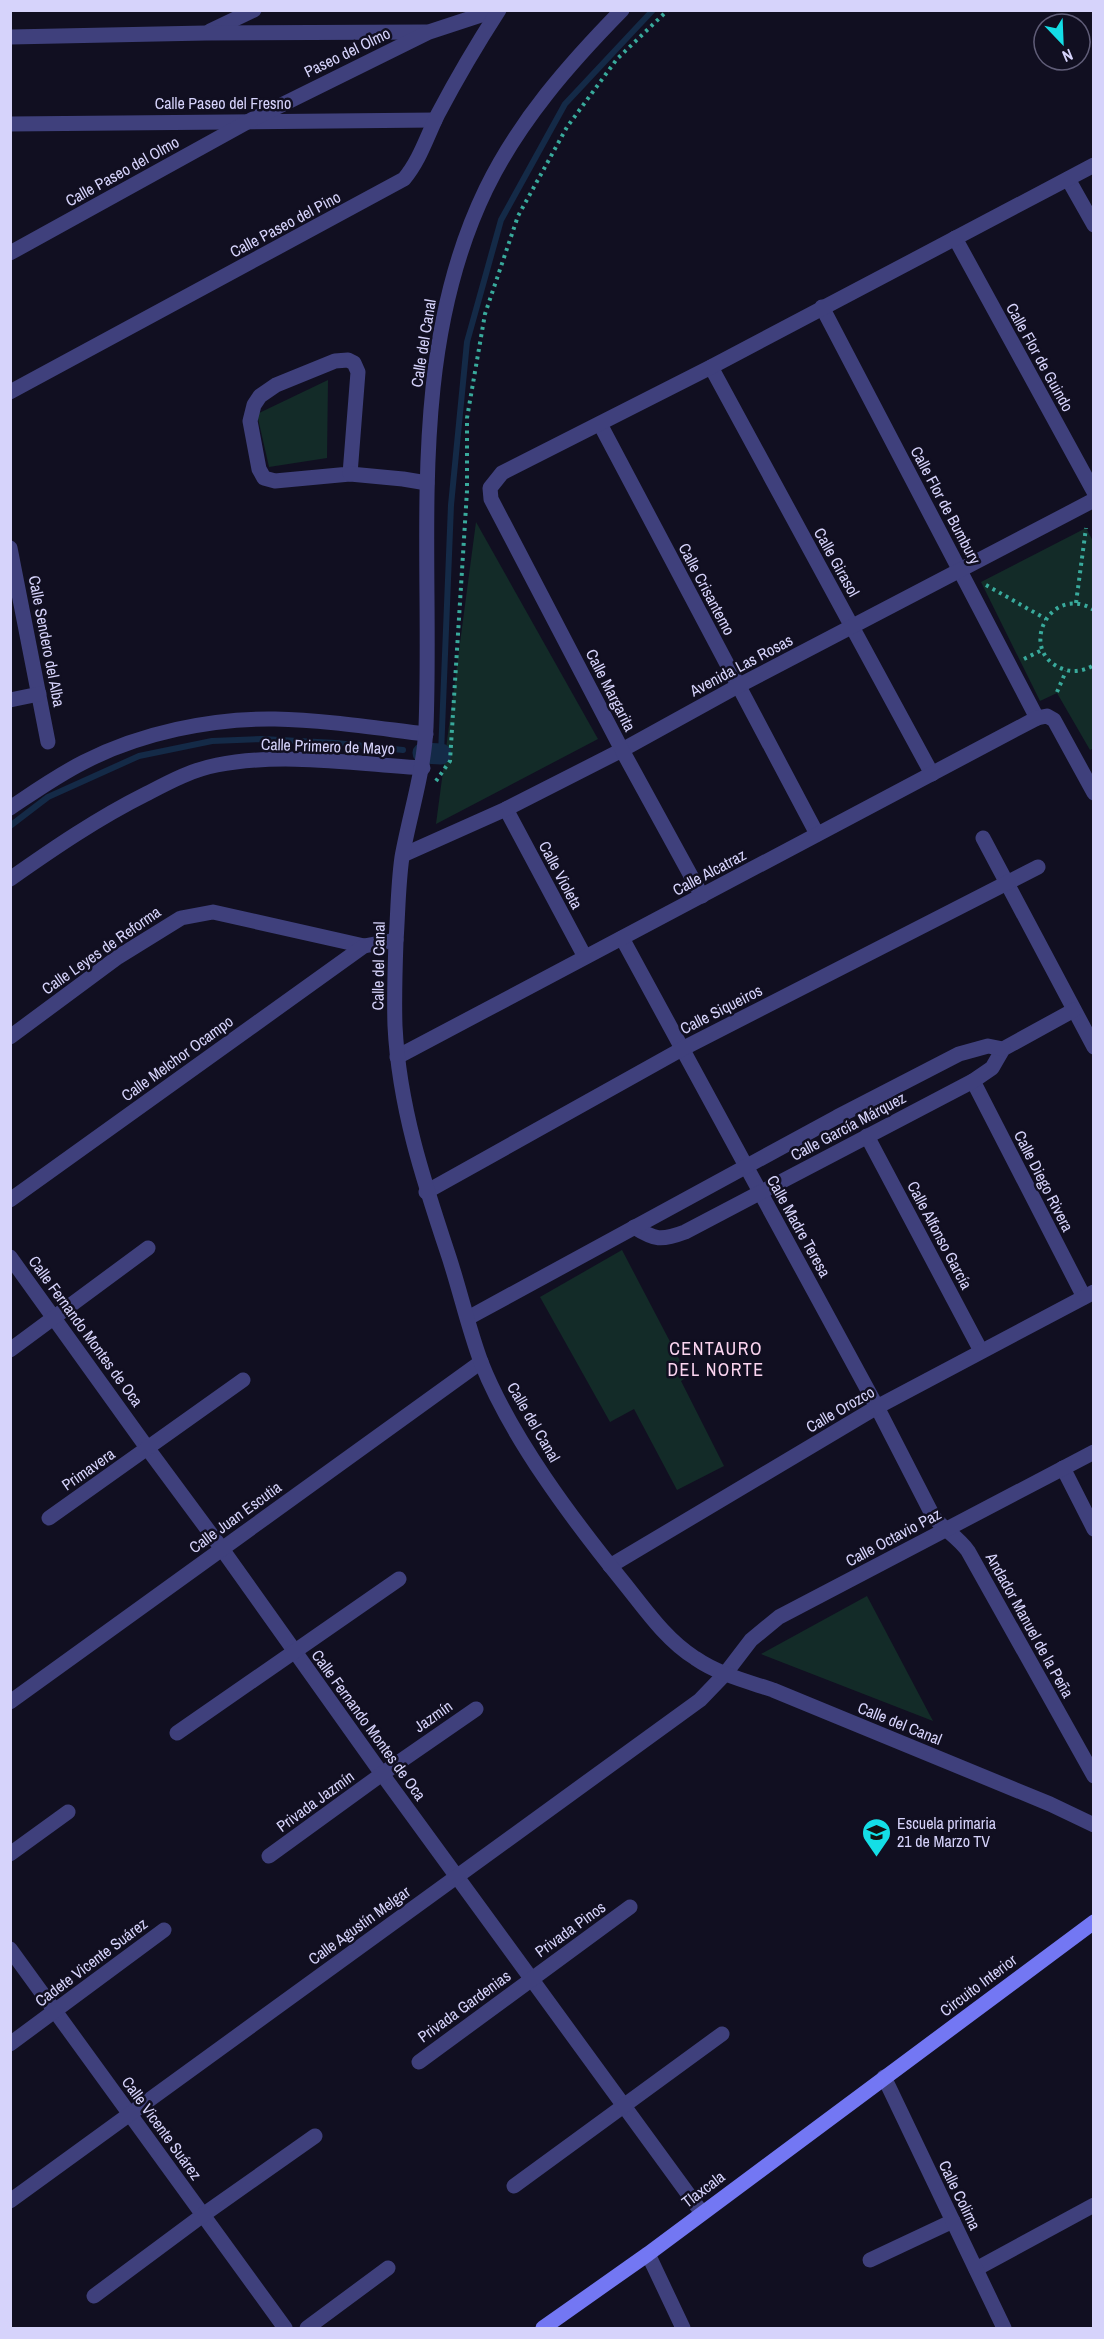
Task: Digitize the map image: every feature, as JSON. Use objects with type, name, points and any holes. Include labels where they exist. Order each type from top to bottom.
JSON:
[{"type":"main road","name":"Circuito Interior","points":[[884,2077],[1094,1922]]},
{"type":"main road","name":"Tlaxcala","points":[[543,2328],[648,2254],[884,2077]]},
{"type":"street","points":[[206,33],[234,15],[254,10]]},
{"type":"street","name":"Paseo del Olmo","points":[[251,120],[429,32],[498,10]]},
{"type":"street","name":"Calle Paseo del Pino","points":[[10,392],[404,179],[411,171],[473,49],[498,10]]},
{"type":"street","name":"Calle del Canal","points":[[622,10],[577,56],[542,99],[498,166],[474,217],[451,283],[443,318],[430,420],[427,483],[426,734],[423,768],[403,855],[398,889],[394,1020],[397,1057],[409,1129],[426,1192],[482,1362],[499,1399],[548,1482],[610,1566],[674,1641],[693,1658],[725,1674],[806,1704],[1050,1804],[1094,1825]]},
{"type":"street","points":[[10,37],[429,32]]},
{"type":"street","name":"Calle Paseo del Olmo","points":[[10,253],[251,120]]},
{"type":"street","name":"Calle Paseo del Fresno","points":[[10,124],[435,120]]},
{"type":"street","points":[[600,424],[1094,165]]},
{"type":"street","points":[[1068,178],[1094,225]]},
{"type":"street","name":"Calle Flor de Guindo","points":[[955,238],[1094,492]]},
{"type":"street","name":"Calle Flor de Bumbury","points":[[822,307],[1037,718]]},
{"type":"street","points":[[350,474],[358,372],[354,363],[343,360],[335,362],[276,385],[260,396],[254,405],[250,421],[259,469],[264,478],[274,482],[350,474],[427,483]]},
{"type":"street","name":"Calle Girasol","points":[[711,367],[932,774]]},
{"type":"street","name":"Calle Margarita","points":[[600,424],[502,473],[490,488],[491,499],[622,750],[702,896]]},
{"type":"street","name":"Calle Crisantemo","points":[[600,424],[818,834]]},
{"type":"street","name":"Avenida Las Rosas","points":[[403,855],[506,809],[622,750],[738,686],[1094,500]]},
{"type":"street","name":"Calle Sendero del Alba","points":[[10,548],[15,592],[48,742]]},
{"type":"street","points":[[10,700],[39,694]]},
{"type":"street","points":[[1037,718],[1047,716],[1054,720],[1088,768],[1094,794]]},
{"type":"street","name":"Calle Alcatraz","points":[[397,1057],[1037,718]]},
{"type":"street","points":[[10,808],[51,781],[102,754],[148,738],[210,724],[274,719],[426,734]]},
{"type":"street","name":"Calle Primero de Mayo","points":[[10,879],[68,838],[111,812],[185,774],[218,765],[249,761],[297,760],[423,768]]},
{"type":"street","name":"Calle Violeta","points":[[506,809],[585,957]]},
{"type":"street","points":[[983,838],[1094,1047]]},
{"type":"street","name":"Calle Siqueiros","points":[[426,1192],[682,1049],[1006,881],[1038,867]]},
{"type":"street","name":"Calle Leyes de Reforma","points":[[10,1037],[118,957],[181,918],[213,912],[364,946],[396,940]]},
{"type":"street","name":"Calle Madre Teresa","points":[[622,938],[877,1407],[933,1516],[940,1526],[947,1529]]},
{"type":"street","name":"Calle Melchor Ocampo","points":[[10,1200],[364,946]]},
{"type":"street","name":"Calle García Márquez","points":[[634,1227],[653,1238],[668,1239],[685,1232],[973,1081],[993,1068],[1003,1049],[1074,1010]]},
{"type":"street","name":"Calle García Márquez","points":[[468,1318],[959,1054],[988,1046],[1003,1049]]},
{"type":"street","name":"Calle Diego Rivera","points":[[973,1081],[1089,1294]]},
{"type":"street","name":"Calle Alfonso García","points":[[867,1136],[981,1350]]},
{"type":"street","points":[[10,1350],[148,1248]]},
{"type":"street","name":"Calle Fernando Montes de Oca","points":[[10,1257],[456,1877],[702,2213]]},
{"type":"street","name":"Calle Orozco","points":[[610,1566],[877,1407],[1089,1294]]},
{"type":"street","name":"Calle Juan Escutia","points":[[10,1702],[482,1362]]},
{"type":"street","name":"Primavera","points":[[49,1518],[243,1380]]},
{"type":"street","name":"Calle Octavio Paz","points":[[725,1674],[751,1640],[779,1617],[1094,1452]]},
{"type":"street","points":[[1063,1468],[1094,1528]]},
{"type":"street","name":"Andador Manuel de la Peña","points":[[947,1529],[968,1551],[1094,1776]]},
{"type":"street","points":[[177,1733],[399,1579]]},
{"type":"street","name":"Calle Agustín Melgar","points":[[10,2201],[700,1700],[725,1674]]},
{"type":"street","name":"Jazmín","points":[[382,1774],[476,1709]]},
{"type":"street","name":"Privada Jazmín","points":[[269,1856],[382,1774]]},
{"type":"street","points":[[10,1854],[68,1812]]},
{"type":"street","name":"Privada Pinos","points":[[531,1980],[630,1908]]},
{"type":"street","name":"Cadete Vicente Suárez","points":[[10,2044],[164,1930]]},
{"type":"street","name":"Calle Vicente Suárez","points":[[10,1949],[285,2328]]},
{"type":"street","name":"Privada Gardenias","points":[[419,2062],[531,1980]]},
{"type":"street","points":[[514,2186],[722,2034]]},
{"type":"street","name":"Calle Colima","points":[[884,2077],[1004,2328]]},
{"type":"street","points":[[94,2296],[202,2215],[315,2136]]},
{"type":"street","points":[[976,2269],[1094,2205]]},
{"type":"street","points":[[870,2260],[953,2222]]},
{"type":"street","points":[[648,2254],[683,2328]]},
{"type":"street","points":[[307,2328],[388,2268]]},
{"type":"path","points":[[417,792],[429,787],[440,778],[450,761],[467,491],[467,418],[485,314],[518,216],[567,127],[617,59],[668,10]]},
{"type":"path","points":[[1076,603],[1086,528]]},
{"type":"path","points":[[981,582],[1046,619]]},
{"type":"path","points":[[1094,610],[1076,603],[1053,610],[1041,629],[1040,639],[1042,650],[1048,660],[1066,671],[1077,672],[1094,665]]},
{"type":"path","points":[[1019,661],[1042,650]]},
{"type":"path","points":[[1057,693],[1066,671]]},
{"type":"green space","points":[[328,380],[327,458],[269,467],[257,414]]},
{"type":"green space","points":[[476,522],[598,739],[436,824]]},
{"type":"green space","points":[[1086,528],[1094,543],[1094,748],[1090,750],[1057,693],[1040,701],[981,582]]},
{"type":"green space","points":[[622,1250],[688,1376],[681,1381],[724,1466],[677,1490],[634,1409],[610,1422],[540,1297]]},
{"type":"green space","points":[[867,1596],[933,1721],[761,1654]]},
{"type":"waterway","points":[[441,754],[451,505],[467,342],[501,220],[565,104],[653,10]]},
{"type":"waterway","points":[[10,826],[48,797],[139,756],[212,741],[262,739],[403,750]]},
{"type":"waterway","points":[[423,753],[441,754]]},
{"type":"place","name":"Escuela primaria 21 de Marzo TV","points":[[876,1858]]},
{"type":"district","name":"CENTAURO DEL NORTE","points":[[716,1359]]}]
